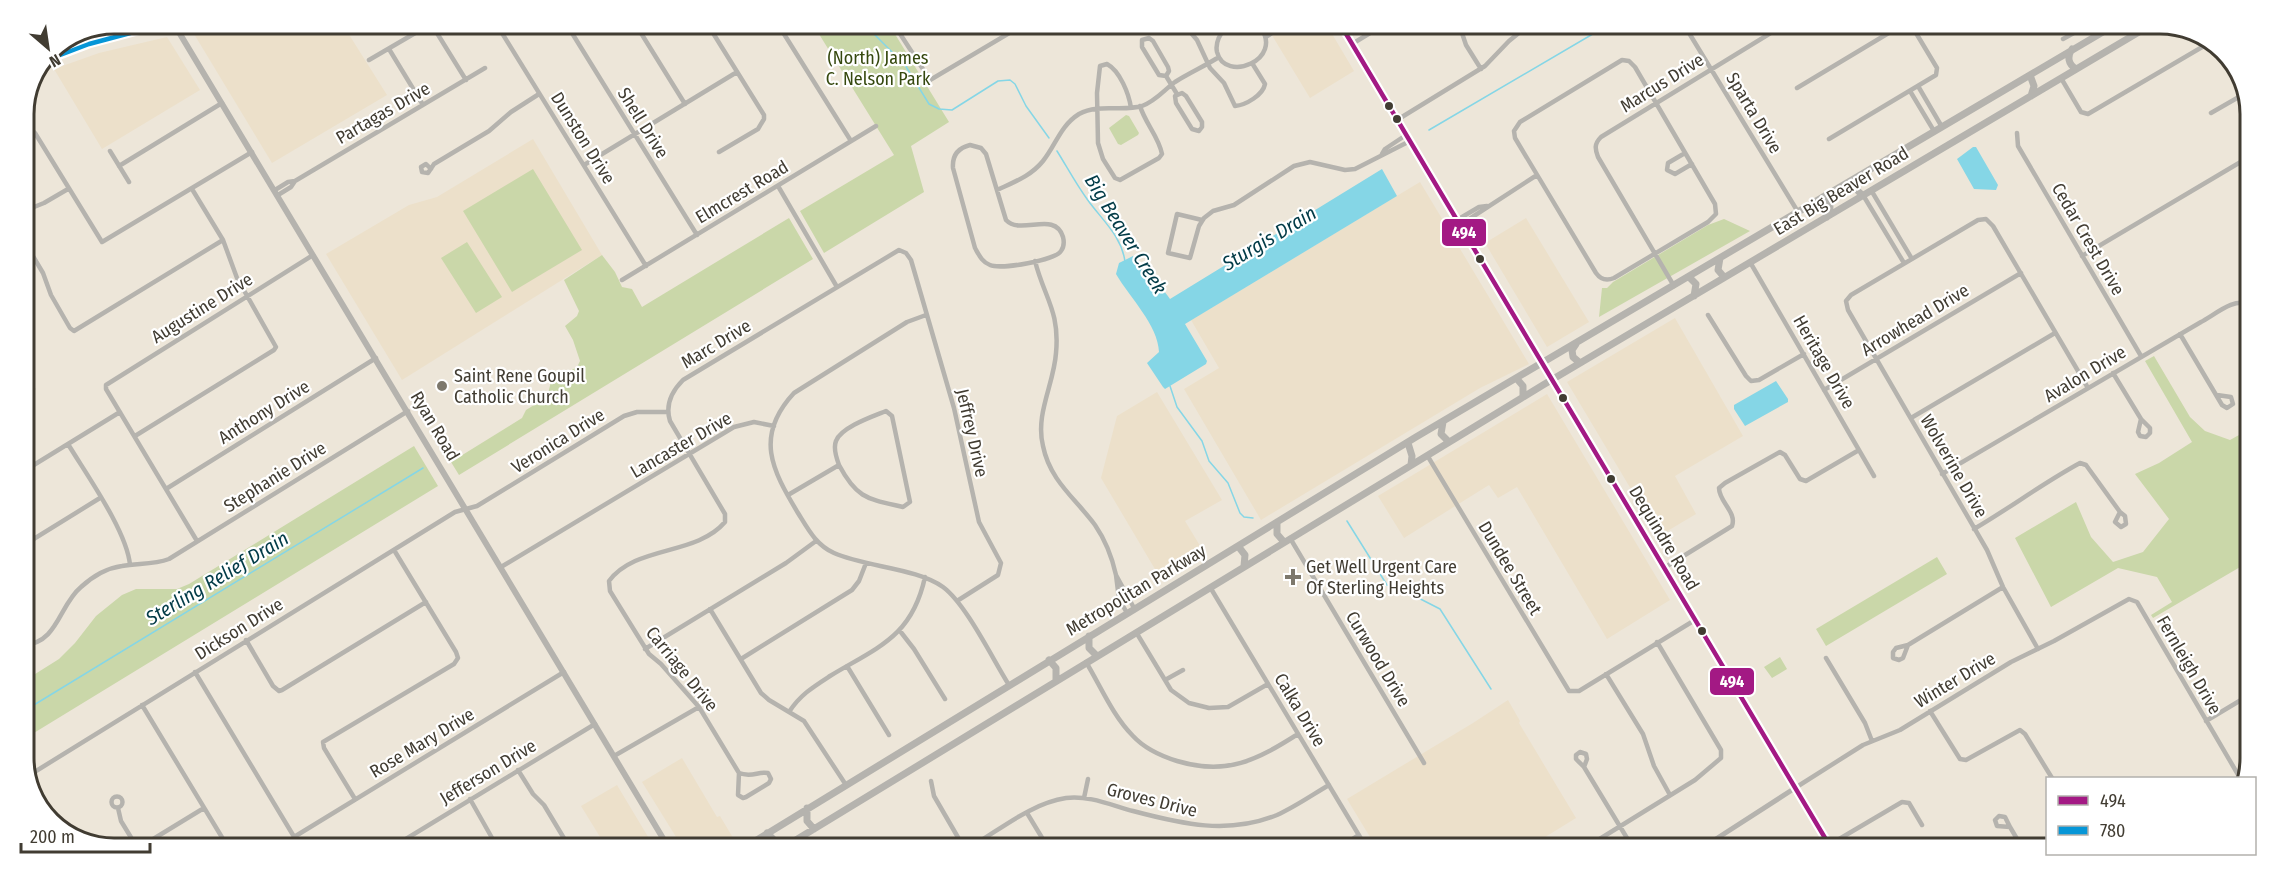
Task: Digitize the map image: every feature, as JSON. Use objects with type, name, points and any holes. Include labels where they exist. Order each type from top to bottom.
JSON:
[{"type":"main road","points":[[78,48],[126,34]]},
{"type":"main road","name":"Ryan Road","points":[[180,34],[663,838]]},
{"type":"main road","name":"Dequindre Road","points":[[1346,34],[1825,838]]},
{"type":"main road","name":"East Big Beaver Road","points":[[1543,363],[2099,34]]},
{"type":"main road","name":"East Big Beaver Road","points":[[1552,380],[2136,34]]},
{"type":"main road","points":[[2072,49],[2069,63],[2076,69]]},
{"type":"main road","points":[[2030,75],[2034,86],[2031,96]]},
{"type":"main road","points":[[1859,176],[1856,186],[1863,195]]},
{"type":"main road","points":[[1823,197],[1830,204],[1827,217]]},
{"type":"main road","points":[[1720,258],[1718,270],[1724,277]]},
{"type":"main road","points":[[1689,277],[1696,284],[1694,296]]},
{"type":"main road","points":[[1576,344],[1572,350],[1573,357],[1580,363]]},
{"type":"main road","name":"Metropolitan Parkway","points":[[759,838],[1134,608],[1543,363]]},
{"type":"main road","points":[[1517,379],[1523,386],[1523,397]]},
{"type":"main road","name":"Metropolitan Parkway","points":[[799,838],[1552,380]]},
{"type":"main road","points":[[1443,422],[1441,434],[1449,442]]},
{"type":"main road","points":[[1408,443],[1412,456],[1411,465]]},
{"type":"main road","points":[[1277,522],[1276,534],[1287,540]]},
{"type":"main road","points":[[1238,546],[1245,555],[1244,566]]},
{"type":"main road","points":[[1089,636],[1089,648],[1097,656]]},
{"type":"main road","points":[[1049,660],[1056,668],[1056,681]]},
{"type":"main road","points":[[807,808],[807,821],[814,829]]},
{"type":"main road","points":[[767,833],[773,838]]},
{"type":"street","points":[[369,60],[415,34]]},
{"type":"street","points":[[437,34],[466,80]]},
{"type":"street","name":"Dunston Drive","points":[[502,34],[646,266]]},
{"type":"street","name":"Shell Drive","points":[[572,34],[697,235]]},
{"type":"street","points":[[642,34],[685,104]]},
{"type":"street","points":[[714,34],[764,119],[758,129],[719,152]]},
{"type":"street","points":[[784,34],[851,141]]},
{"type":"street","points":[[900,34],[928,82],[1008,34]]},
{"type":"street","points":[[1192,34],[1208,64],[1224,83],[1233,104],[1238,106],[1262,93],[1265,88],[1265,84],[1252,63]]},
{"type":"street","points":[[1222,34],[1218,41],[1219,57],[1226,64],[1234,67],[1252,63],[1264,51],[1263,34]]},
{"type":"street","points":[[1352,44],[1368,34]]},
{"type":"street","points":[[1462,34],[1480,69]]},
{"type":"street","points":[[1397,120],[1480,69],[1518,34]]},
{"type":"street","name":"Sparta Drive","points":[[1690,34],[1798,212]]},
{"type":"street","name":"Marcus Drive","points":[[1655,254],[1598,158],[1595,147],[1601,137],[1769,34]]},
{"type":"street","points":[[1797,88],[1887,34]]},
{"type":"street","points":[[1829,139],[1938,73],[1917,34]]},
{"type":"street","points":[[2063,39],[2072,34]]},
{"type":"street","points":[[1166,76],[1169,71],[1168,66],[1153,41],[1149,38],[1143,39],[1141,45],[1153,66],[1159,75],[1166,76],[1178,94]]},
{"type":"street","points":[[2061,78],[2081,112],[2088,114],[2203,48]]},
{"type":"street","points":[[389,49],[423,105]]},
{"type":"street","points":[[997,190],[1016,181],[1041,164],[1059,133],[1083,112],[1098,108],[1140,106],[1156,99],[1172,85],[1219,57]]},
{"type":"street","points":[[1626,60],[1633,63],[1656,103],[1715,204],[1716,214],[1712,220],[1614,278],[1604,279],[1596,273],[1515,138],[1514,131],[1520,122],[1614,64],[1626,60]]},
{"type":"street","points":[[1131,108],[1124,86],[1112,67],[1107,64],[1100,66],[1098,70],[1098,139],[1101,154],[1113,176],[1119,180],[1159,158],[1162,154],[1140,106]]},
{"type":"street","name":"Partagas Drive","points":[[276,192],[288,182],[295,181],[485,68]]},
{"type":"street","points":[[584,165],[737,72]]},
{"type":"street","points":[[1918,86],[1942,127]]},
{"type":"street","points":[[1910,91],[1935,131]]},
{"type":"street","points":[[1182,93],[1186,96],[1202,122],[1199,131],[1192,129],[1176,103],[1175,96],[1178,94],[1182,93]]},
{"type":"street","points":[[431,166],[489,131],[511,112],[539,94]]},
{"type":"street","points":[[2211,113],[2237,97]]},
{"type":"street","points":[[119,166],[223,103]]},
{"type":"street","name":"Elmcrest Road","points":[[622,280],[876,126]]},
{"type":"street","points":[[34,133],[102,242],[252,152]]},
{"type":"street","name":"Cedar Crest Drive","points":[[2017,133],[2018,146],[2141,356]]},
{"type":"street","points":[[1202,220],[1178,213],[1167,253],[1190,258],[1202,220],[1213,211],[1233,205],[1296,165],[1310,162],[1351,170],[1360,168],[1382,154],[1385,149],[1408,138]]},
{"type":"street","points":[[970,145],[984,150],[997,190],[1004,216],[1009,223],[1016,225],[1051,224],[1060,230],[1063,246],[1059,254],[1052,258],[1002,268],[991,266],[979,256],[964,214],[953,168],[953,158],[956,153],[970,145]]},
{"type":"street","points":[[110,151],[129,182]]},
{"type":"street","points":[[1685,153],[1668,163],[1667,170],[1675,174],[1692,164]]},
{"type":"street","points":[[2082,256],[2239,163]]},
{"type":"street","points":[[1459,223],[1479,207],[1487,206],[1537,175]]},
{"type":"street","points":[[777,186],[837,287]]},
{"type":"street","points":[[34,207],[68,189]]},
{"type":"street","points":[[135,436],[276,347],[237,278],[223,240],[192,189]]},
{"type":"street","points":[[1871,190],[1912,259]]},
{"type":"street","points":[[1863,195],[1904,263],[1982,219],[1989,221],[2088,388]]},
{"type":"street","points":[[1881,224],[1888,219]]},
{"type":"street","points":[[34,257],[44,273],[53,300],[74,331],[223,240]]},
{"type":"street","name":"Marc Drive","points":[[667,412],[672,393],[683,380],[894,251],[902,250]]},
{"type":"street","name":"Jeffrey Drive","points":[[902,250],[910,260],[954,408],[979,522],[1001,563],[998,575],[957,601]]},
{"type":"street","points":[[1655,254],[1674,286]]},
{"type":"street","name":"Augustine Drive","points":[[120,412],[106,385],[314,255]]},
{"type":"street","points":[[1035,261],[1053,310],[1057,338],[1054,368],[1042,418],[1042,445],[1060,484],[1101,534],[1112,558],[1127,613]]},
{"type":"street","name":"Heritage Drive","points":[[1750,262],[1874,476]]},
{"type":"street","name":"Wolverine Drive","points":[[1904,263],[1847,299],[1848,310],[1991,558],[2003,587],[2038,649]]},
{"type":"street","name":"Arrowhead Drive","points":[[1824,390],[2021,273]]},
{"type":"street","name":"Avalon Drive","points":[[1942,474],[2141,356],[2233,304],[2239,304]]},
{"type":"street","points":[[926,315],[908,322],[800,388],[782,408],[774,426],[771,442],[772,460],[777,476],[816,541],[834,553],[925,577],[940,585],[957,601],[1009,685]]},
{"type":"street","points":[[1708,315],[1751,381],[1759,380],[1804,354]]},
{"type":"street","points":[[1911,418],[2055,333]]},
{"type":"street","points":[[2180,334],[2217,395]]},
{"type":"street","name":"Anthony Drive","points":[[166,489],[376,358]]},
{"type":"street","points":[[2113,373],[2141,420]]},
{"type":"street","name":"Stephanie Drive","points":[[130,565],[155,563],[169,558],[408,411]]},
{"type":"street","points":[[886,411],[890,412],[910,502],[903,507],[863,497],[853,488],[839,465],[834,446],[837,437],[865,419],[886,411]]},
{"type":"street","points":[[35,465],[120,412],[197,541]]},
{"type":"street","name":"Veronica Drive","points":[[466,508],[476,506],[624,416],[637,412],[667,412]]},
{"type":"street","points":[[667,412],[673,428],[689,454]]},
{"type":"street","name":"Lancaster Drive","points":[[501,567],[741,425],[758,422],[774,426]]},
{"type":"street","points":[[35,644],[48,636],[72,596],[87,582],[108,570],[130,565],[124,538],[68,444]]},
{"type":"street","points":[[1664,568],[1732,526],[1733,517],[1719,493],[1719,488],[1725,483],[1780,452],[1785,455],[1800,479],[1806,481],[1859,450]]},
{"type":"street","name":"Carriage Drive","points":[[689,454],[725,514],[725,522],[692,543],[638,561],[615,574],[609,581],[610,591],[645,649],[699,707],[739,773],[737,792],[743,798],[769,783],[771,779],[765,772],[750,776],[739,773]]},
{"type":"street","name":"Dundee Street","points":[[1427,455],[1566,688],[1571,692],[1580,691],[1606,674]]},
{"type":"street","points":[[1974,529],[2080,463],[2086,465],[2120,512]]},
{"type":"street","points":[[788,495],[839,465]]},
{"type":"street","points":[[35,538],[100,498]]},
{"type":"street","name":"Dickson Drive","points":[[36,771],[246,640],[466,508]]},
{"type":"street","name":"Curwood Drive","points":[[1287,540],[1424,763]]},
{"type":"street","points":[[645,649],[805,551],[816,541]]},
{"type":"street","points":[[355,799],[324,748],[323,742],[454,664],[458,658],[394,550]]},
{"type":"street","points":[[741,659],[852,590],[859,582],[866,563]]},
{"type":"street","points":[[789,712],[804,693],[885,643],[900,631],[916,607],[925,577]]},
{"type":"street","name":"Calka Drive","points":[[1210,587],[1361,838]]},
{"type":"street","points":[[1908,645],[2003,587]]},
{"type":"street","points":[[1120,589],[1134,608]]},
{"type":"street","name":"Winter Drive","points":[[1795,788],[1844,757],[1872,741],[1895,732],[2011,662],[2123,601],[2132,599]]},
{"type":"street","name":"Fernleigh Drive","points":[[2132,599],[2238,774]]},
{"type":"street","points":[[246,640],[273,686],[279,691],[426,602]]},
{"type":"street","points":[[710,609],[763,695],[804,721],[846,785]]},
{"type":"street","points":[[1670,795],[1654,766],[1643,734],[1606,674],[1695,620]]},
{"type":"street","points":[[900,631],[945,699]]},
{"type":"street","points":[[1136,632],[1176,696],[1188,703],[1216,708],[1234,704],[1268,684]]},
{"type":"street","points":[[1601,838],[1705,773],[1721,758],[1721,750],[1657,642]]},
{"type":"street","points":[[1826,658],[1872,741]]},
{"type":"street","points":[[1086,662],[1117,715],[1134,736],[1151,750],[1172,759],[1197,766],[1232,766],[1254,759],[1298,734]]},
{"type":"street","points":[[847,666],[890,735]]},
{"type":"street","points":[[1165,680],[1183,670]]},
{"type":"street","points":[[195,672],[294,837]]},
{"type":"street","name":"Rose Mary Drive","points":[[294,837],[564,672]]},
{"type":"street","points":[[2206,722],[2240,701]]},
{"type":"street","points":[[142,705],[222,838]]},
{"type":"street","points":[[614,756],[699,707]]},
{"type":"street","points":[[1930,711],[1960,759],[1966,760],[2020,730],[2025,734],[2051,777]]},
{"type":"street","name":"Jefferson Drive","points":[[407,838],[595,724]]},
{"type":"street","points":[[1584,767],[1627,838]]},
{"type":"street","points":[[518,770],[533,794],[544,805],[564,838]]},
{"type":"street","points":[[1084,798],[1088,779]]},
{"type":"street","points":[[931,781],[934,796],[958,838]]},
{"type":"street","name":"Groves Drive","points":[[985,838],[1050,802],[1084,798],[1185,824],[1226,826],[1254,822],[1277,814],[1329,785]]},
{"type":"street","points":[[1718,838],[1795,788]]},
{"type":"street","points":[[470,799],[492,838]]},
{"type":"street","points":[[1843,838],[1902,802],[1910,805],[1922,825]]},
{"type":"street","points":[[118,807],[121,821],[131,838]]},
{"type":"street","points":[[155,838],[204,808]]},
{"type":"street","points":[[1027,813],[1042,838]]},
{"type":"street","points":[[2010,827],[2016,838]]},
{"type":"street","points":[[1354,838],[1359,835]]},
{"type":"shaded area","points":[[194,34],[349,34],[387,95],[272,163]]},
{"type":"shaded area","points":[[1271,34],[1332,34],[1354,71],[1310,98]]},
{"type":"shaded area","points":[[167,37],[200,90],[102,149],[59,78],[78,78],[78,60],[99,53]]},
{"type":"shaded area","points":[[533,139],[602,255],[402,380],[326,254],[409,205],[437,197]]},
{"type":"shaded area","points":[[1420,182],[1529,364],[1480,388],[1261,520],[1184,389],[1219,368],[1191,320]]},
{"type":"shaded area","points":[[1526,218],[1589,322],[1547,347],[1485,243]]},
{"type":"shaded area","points":[[1675,318],[1743,436],[1675,476],[1696,514],[1659,536],[1567,382]]},
{"type":"shaded area","points":[[1157,392],[1222,500],[1185,521],[1205,554],[1162,581],[1101,478],[1117,416]]},
{"type":"shaded area","points":[[1547,394],[1670,600],[1607,639],[1517,487],[1498,498],[1489,485],[1404,538],[1378,496]]},
{"type":"shaded area","points":[[1508,700],[1519,723],[1576,818],[1544,838],[1371,838],[1347,799]]},
{"type":"shaded area","points":[[682,758],[717,817],[720,816],[733,838],[677,838],[642,782]]},
{"type":"shaded area","points":[[617,785],[649,838],[601,838],[581,806]]},
{"type":"green space","name":"(North) James C. Nelson Park","points":[[819,34],[895,34],[949,122],[911,146],[924,192],[824,253],[800,211],[894,155]]},
{"type":"green space","points":[[1126,115],[1129,116],[1139,133],[1121,145],[1118,144],[1109,128]]},
{"type":"green space","points":[[533,169],[582,250],[512,292],[463,211]]},
{"type":"green space","points":[[789,218],[813,259],[459,475],[451,462],[522,418],[526,410],[547,397],[551,382],[577,367],[580,361],[573,340],[565,326],[577,316],[579,311],[564,280],[602,255],[615,272],[622,287],[632,289],[642,307]]},
{"type":"green space","points":[[1724,219],[1750,231],[1599,317],[1602,288],[1607,288],[1613,282],[1708,225]]},
{"type":"green space","points":[[467,242],[502,297],[476,313],[441,258]]},
{"type":"green space","points":[[2154,356],[2190,417],[2205,431],[2230,440],[2240,435],[2240,567],[2153,618],[2151,615],[2172,602],[2157,577],[2118,568],[2051,607],[2015,538],[2076,502],[2091,537],[2113,562],[2143,552],[2169,519],[2135,474],[2159,463],[2192,442],[2145,361]]},
{"type":"green space","name":"Sterling Relief Drain","points":[[414,446],[438,486],[35,732],[35,674],[59,659],[96,616],[122,595],[136,589],[177,589],[189,584]]},
{"type":"green space","points":[[1937,557],[1947,574],[1826,646],[1816,629]]},
{"type":"green space","points":[[1780,657],[1787,669],[1772,678],[1764,667]]},
{"type":"water","points":[[1976,147],[1998,185],[1996,190],[1974,189],[1957,159]]},
{"type":"water","points":[[1382,169],[1397,196],[1185,324],[1207,361],[1206,364],[1165,389],[1147,363],[1159,352],[1154,332],[1116,274],[1119,263],[1133,256],[1170,299]]},
{"type":"water","points":[[1776,381],[1788,402],[1745,426],[1734,409],[1734,405]]},
{"type":"waterway","name":"Big Beaver Creek","points":[[874,34],[905,65],[929,104],[939,109],[952,110],[998,81],[1010,80],[1015,84],[1026,106],[1049,138]]},
{"type":"waterway","name":"Sturgis Drain","points":[[1429,130],[1593,34]]},
{"type":"waterway","name":"Big Beaver Creek","points":[[1057,151],[1083,193],[1120,244],[1125,262]]},
{"type":"waterway","name":"Big Beaver Creek","points":[[1170,386],[1177,407],[1202,441],[1209,461],[1228,483],[1240,513],[1244,517],[1253,518]]},
{"type":"waterway","name":"Sterling Relief Drain","points":[[35,704],[423,468]]},
{"type":"waterway","name":"Big Beaver Creek","points":[[1347,521],[1387,585],[1399,588],[1440,609],[1491,689]]},
{"type":"transit line","name":"780","points":[[78,48],[126,34]]},
{"type":"transit line","name":"494","points":[[1346,34],[1825,838]]},
{"type":"place","name":"Saint Rene Goupil Catholic Church","points":[[442,386]]},
{"type":"place","name":"Get Well Urgent Care Of Sterling Heights","points":[[1293,577]]}]
